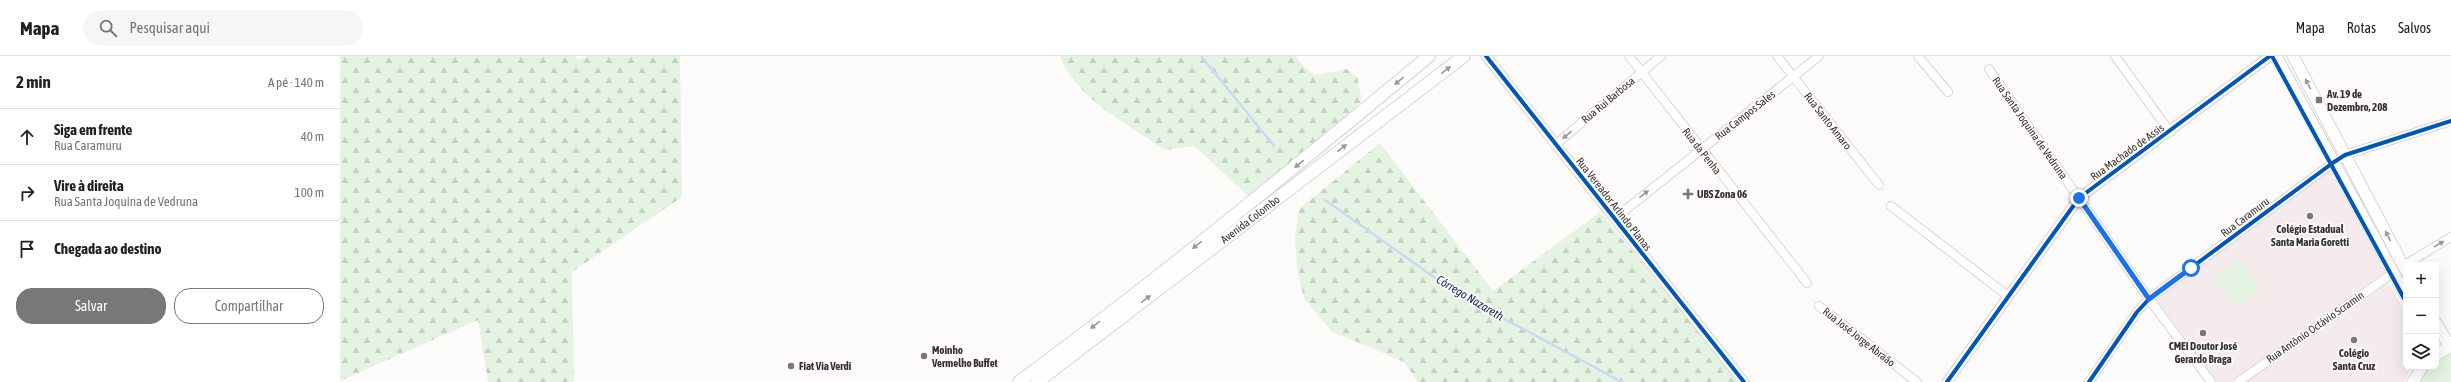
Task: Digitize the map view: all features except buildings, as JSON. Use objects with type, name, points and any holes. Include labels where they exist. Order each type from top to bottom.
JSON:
[{"type":"main road","name":"Avenida Colombo","points":[[1019,382],[1282,178],[1429,56]]},
{"type":"main road","name":"Avenida Colombo","points":[[1037,382],[1464,56]]},
{"type":"main road","points":[[2276,56],[2403,291]]},
{"type":"main road","points":[[2293,56],[2403,264]]},
{"type":"main road","points":[[2439,328],[2450,346],[2439,353]]},
{"type":"main road","points":[[2413,382],[2420,370]]},
{"type":"street","name":"Rua Vereador Arlindo Planas","points":[[1486,56],[1744,382]]},
{"type":"street","name":"Rua da Penha","points":[[1629,56],[1807,283]]},
{"type":"street","name":"Rua Rui Barbosa","points":[[1555,144],[1662,56]]},
{"type":"street","name":"Rua Santo Amaro","points":[[1777,56],[1879,185]]},
{"type":"street","name":"Rua Campos Sales","points":[[1614,219],[1820,56]]},
{"type":"street","points":[[1918,56],[1948,92]]},
{"type":"street","points":[[2115,56],[2170,132]]},
{"type":"street","name":"Rua Machado de Assis","points":[[1947,382],[2079,198],[2170,132],[2270,56]]},
{"type":"street","name":"Rua Santa Joquina de Vedruna","points":[[1989,69],[2149,299],[2211,382]]},
{"type":"street","name":"Rua Caramuru","points":[[2089,382],[2137,312],[2149,299],[2334,162],[2345,155],[2451,121]]},
{"type":"street","points":[[1891,206],[2008,296]]},
{"type":"street","points":[[2414,262],[2451,237]]},
{"type":"street","name":"Rua Antônio Octávio Scramin","points":[[2238,382],[2393,273]]},
{"type":"street","name":"Rua José Jorge Abraão","points":[[1819,306],[1917,382]]},
{"type":"shaded area","name":"Colégio Estadual Santa Maria Goretti","points":[[2331,164],[2390,274],[2238,382],[2211,382],[2149,299]]},
{"type":"shaded area","name":"Colégio Santa Cruz","points":[[2387,281],[2403,308],[2403,370],[2410,370],[2404,382],[2243,382]]},
{"type":"green space","points":[[340,56],[576,56],[577,60],[588,56],[680,56],[682,197],[572,272],[574,382],[488,382],[478,320],[340,381]]},
{"type":"green space","points":[[1060,56],[1296,56],[1303,66],[1315,75],[1347,69],[1357,77],[1362,100],[1352,112],[1249,197],[1194,146],[1165,150],[1121,121],[1090,97],[1077,84],[1067,71]]},
{"type":"green space","points":[[1380,143],[1493,291],[1600,212],[1738,379],[1735,382],[1418,382],[1404,362],[1331,331],[1304,298],[1297,268],[1295,236],[1299,209]]},
{"type":"green space","points":[[2238,258],[2262,289],[2238,307],[2214,276]]},
{"type":"green space","points":[[2451,346],[2451,382],[2413,382],[2420,370],[2439,370],[2439,353]]},
{"type":"waterway","name":"Córrego Nazareth","points":[[1201,56],[1274,146]]},
{"type":"waterway","name":"Córrego Nazareth","points":[[1325,200],[1458,294],[1622,382]]},
{"type":"cycle path","points":[[1486,56],[1744,382]]},
{"type":"cycle path","points":[[1947,382],[2079,198],[2270,56]]},
{"type":"cycle path","points":[[2272,56],[2404,298]]},
{"type":"cycle path","points":[[2089,382],[2137,312],[2149,299],[2334,162],[2345,155],[2451,121]]},
{"type":"place","name":"Av. 19 de Dezembro, 208","points":[[2319,100]]},
{"type":"place","name":"UBS Zona 06","points":[[1688,194]]},
{"type":"place","name":"Colégio Estadual Santa Maria Goretti","points":[[2310,216]]},
{"type":"place","name":"CMEI Doutor José Gerardo Braga","points":[[2203,333]]},
{"type":"place","name":"Colégio Santa Cruz","points":[[2354,340]]},
{"type":"place","name":"Moinho Vermelho Buffet","points":[[924,356]]},
{"type":"place","name":"Fiat Via Verdi","points":[[791,366]]},
{"type":"route","points":[[2079,198],[2149,299],[2191,268]]}]
